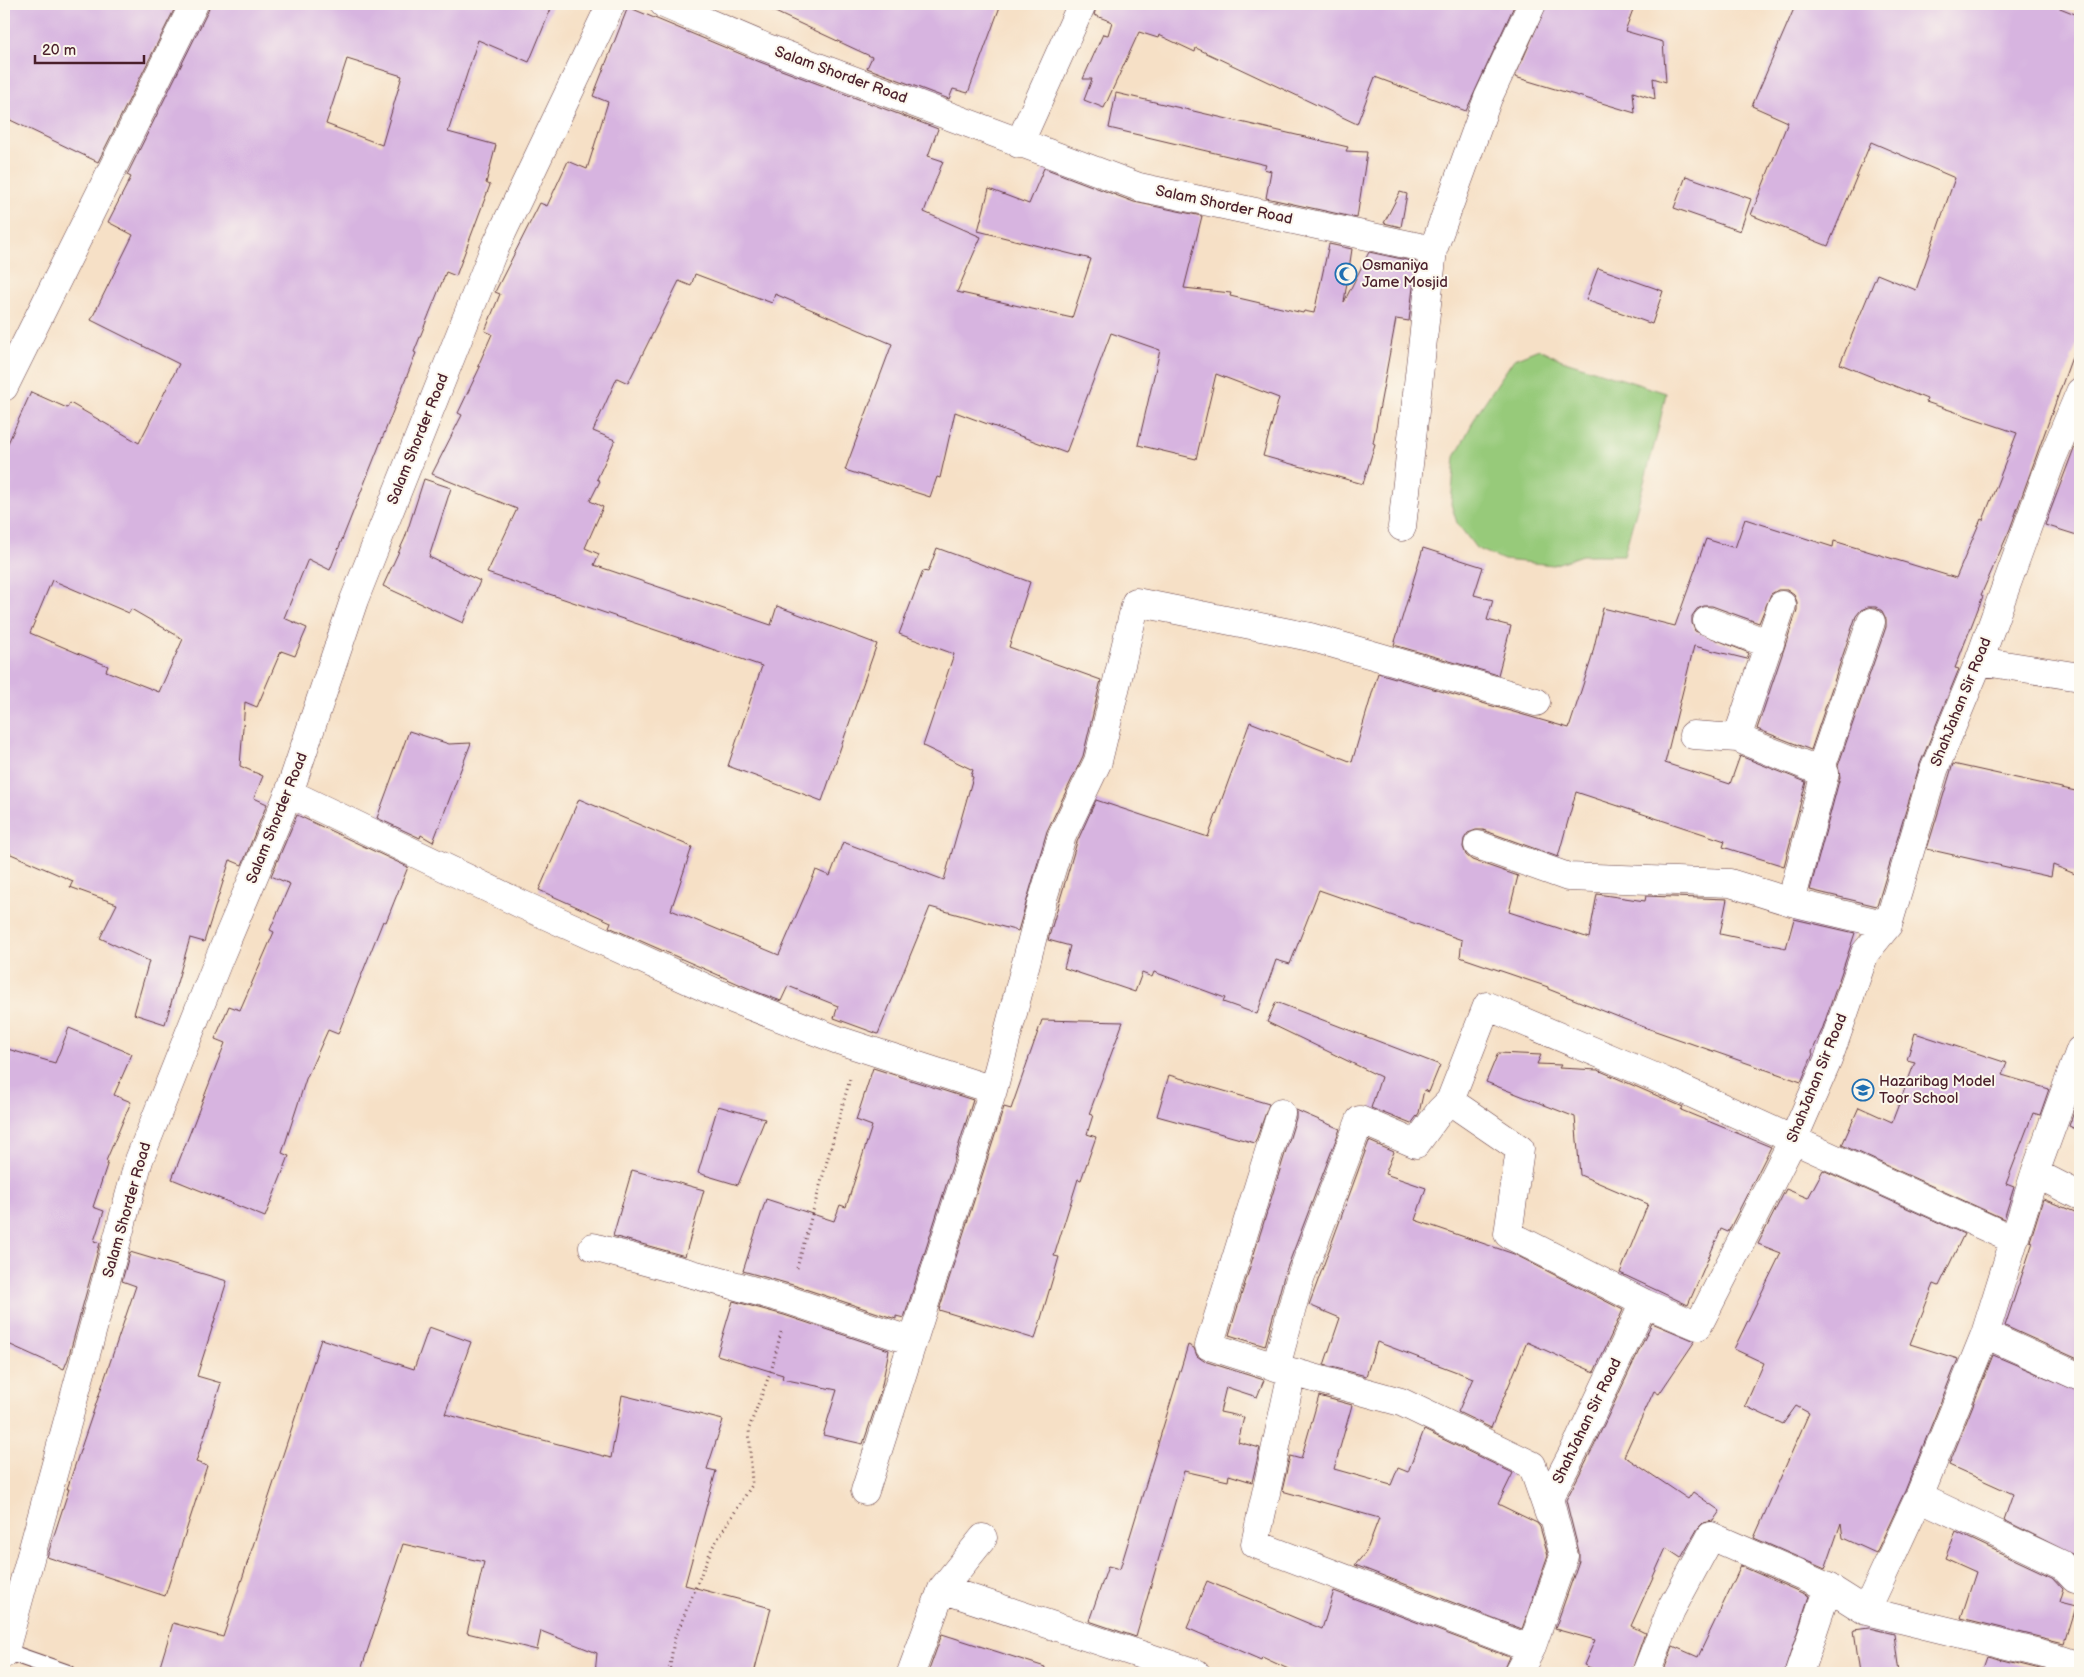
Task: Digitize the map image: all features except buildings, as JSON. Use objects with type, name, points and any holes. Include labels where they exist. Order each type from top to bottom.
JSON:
[{"type":"street","points":[[4,387],[194,4]]},
{"type":"street","name":"Salam Shorder Road","points":[[4,1653],[139,1160],[218,962],[290,794],[354,600],[492,254],[611,4]]},
{"type":"street","name":"Salam Shorder Road","points":[[664,4],[765,47],[1019,144],[1139,187],[1433,250]]},
{"type":"street","points":[[1019,144],[1082,4]]},
{"type":"street","points":[[1402,527],[1433,250],[1488,98],[1532,4]]},
{"type":"street","name":"ShahJahan Sir Road","points":[[1564,1556],[1549,1498],[1580,1439],[1644,1303],[1698,1326],[1793,1140],[1828,1060],[1865,953],[1888,925],[1934,770],[1978,661],[2052,459],[2080,392]]},
{"type":"street","points":[[866,1491],[993,1090],[1041,905],[1062,836],[1098,761],[1136,602],[1310,637],[1536,702]]},
{"type":"street","points":[[1737,738],[1782,605]]},
{"type":"street","points":[[1707,621],[1770,644]]},
{"type":"street","points":[[1820,772],[1871,622]]},
{"type":"street","points":[[1978,661],[2080,676]]},
{"type":"street","points":[[1693,735],[1737,738],[1825,773],[1791,902]]},
{"type":"street","points":[[290,794],[521,904],[717,993],[858,1047],[993,1090]]},
{"type":"street","points":[[1478,845],[1568,877],[1730,883],[1791,902],[1888,925]]},
{"type":"street","points":[[1531,1650],[1254,1544],[1300,1282],[1360,1120],[1416,1144],[1440,1111],[1450,1101],[1488,1006],[1588,1048],[2014,1240]]},
{"type":"street","points":[[1866,1611],[1919,1497],[1985,1334],[2035,1173],[2080,1050]]},
{"type":"street","points":[[1450,1101],[1520,1149],[1508,1234],[1644,1303]]},
{"type":"street","points":[[1281,1113],[1209,1346],[1284,1370],[1401,1402],[1532,1465],[1564,1556],[1531,1650],[1518,1673]]},
{"type":"street","points":[[2035,1173],[2080,1196]]},
{"type":"street","points":[[593,1247],[788,1300],[912,1341]]},
{"type":"street","points":[[1985,1334],[2080,1378]]},
{"type":"street","points":[[1919,1497],[2061,1564],[2075,1579],[2080,1580]]},
{"type":"street","points":[[1646,1673],[1671,1610],[1711,1536],[1828,1587],[1866,1611],[2056,1657],[2080,1665]]},
{"type":"street","points":[[911,1673],[942,1589],[983,1538]]},
{"type":"street","points":[[1799,1673],[1828,1587]]},
{"type":"street","points":[[942,1589],[1196,1673]]},
{"type":"lane","points":[[4,1653],[68,1673]]},
{"type":"path","points":[[669,1673],[674,1640],[712,1548],[752,1485],[749,1428],[772,1368],[788,1300],[858,1047]]},
{"type":"green space","points":[[1539,349],[1562,360],[1666,393],[1657,435],[1624,555],[1582,555],[1553,565],[1504,560],[1476,548],[1457,523],[1451,504],[1455,457],[1478,412],[1514,359]]},
{"type":"place","name":"Osmaniya Jame Mosjid","points":[[1346,274]]},
{"type":"place","name":"Hazaribag Model Toor School","points":[[1863,1090]]}]
